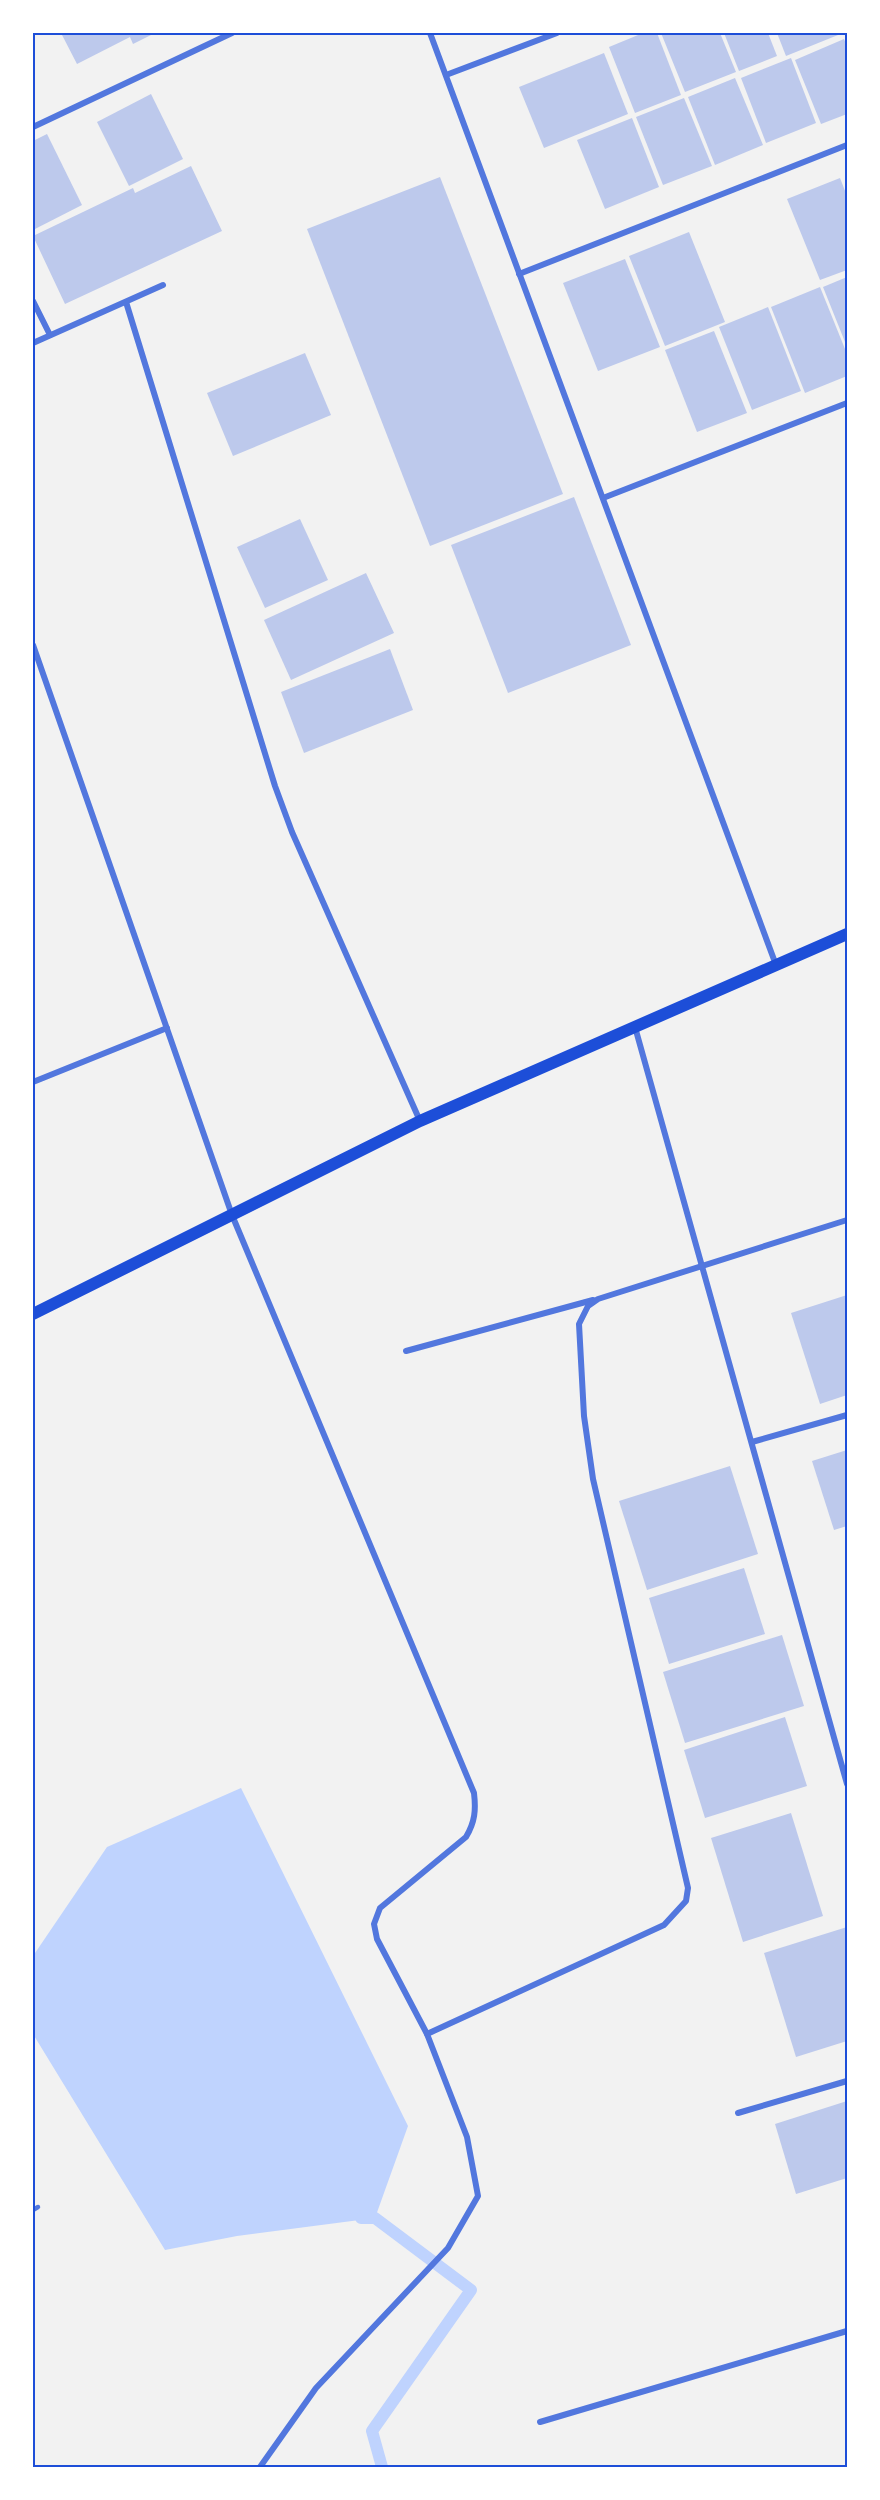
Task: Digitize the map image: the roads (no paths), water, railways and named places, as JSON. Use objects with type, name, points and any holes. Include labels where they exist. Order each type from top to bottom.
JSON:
[{"type":"main road","points":[[33,1314],[420,1121],[847,934]]},
{"type":"street","points":[[33,127],[232,33]]},
{"type":"street","points":[[430,33],[776,965]]},
{"type":"street","points":[[446,75],[557,33]]},
{"type":"street","points":[[519,274],[847,145]]},
{"type":"street","points":[[33,343],[163,285]]},
{"type":"street","points":[[33,300],[50,335]]},
{"type":"street","points":[[126,302],[274,786],[292,832],[420,1121]]},
{"type":"street","points":[[603,498],[847,403]]},
{"type":"street","points":[[33,645],[232,1215],[474,1793],[476,1809],[466,1838],[380,1908],[374,1924],[382,1953],[428,2034],[467,2137],[478,2196],[448,2248],[316,2388],[260,2467]]},
{"type":"street","points":[[635,1027],[847,1784]]},
{"type":"street","points":[[33,1082],[166,1028]]},
{"type":"street","points":[[406,1351],[598,1299],[702,1264],[847,1220]]},
{"type":"street","points":[[428,2034],[664,1925],[686,1901],[688,1888],[593,1479],[584,1416],[579,1324],[588,1306],[598,1299]]},
{"type":"street","points":[[752,1442],[847,1415]]},
{"type":"street","points":[[738,2113],[847,2081]]},
{"type":"street","points":[[540,2422],[847,2331]]},
{"type":"water","points":[[241,1788],[408,2126],[375,2218],[237,2236],[165,2250],[33,2034],[33,1956],[107,1847]]},
{"type":"waterway","points":[[361,2218],[375,2218],[471,2290],[372,2431],[382,2467]]}]
